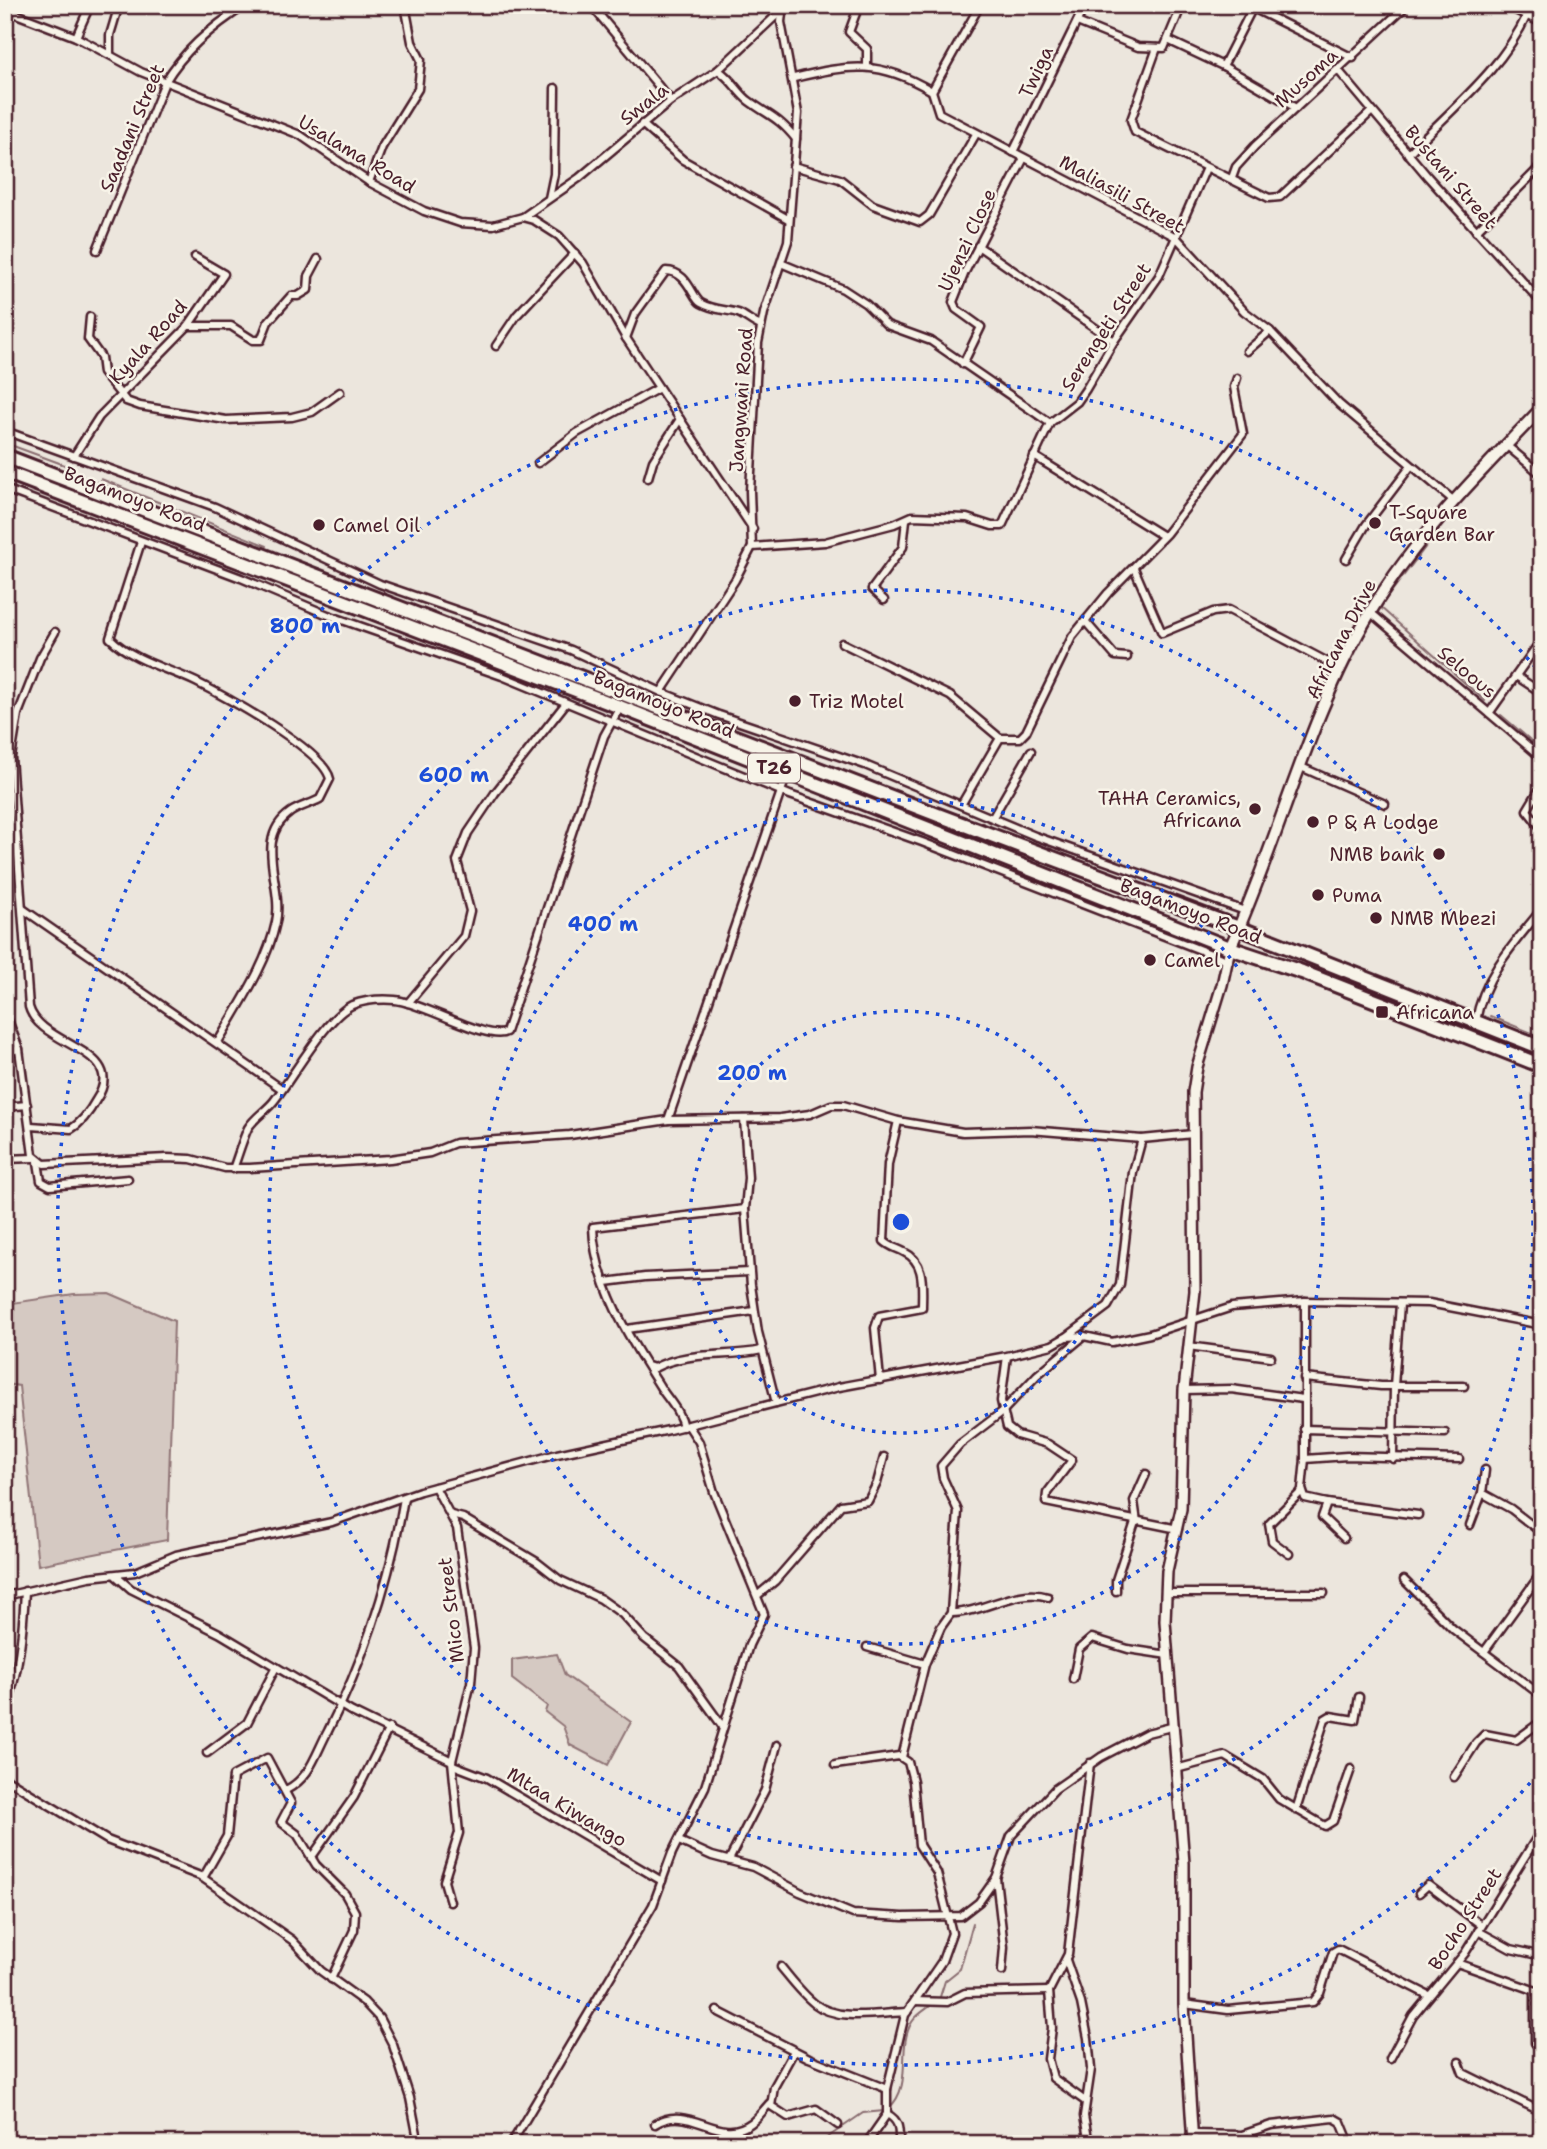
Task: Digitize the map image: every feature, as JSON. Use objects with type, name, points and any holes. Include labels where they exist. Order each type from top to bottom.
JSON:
[{"type":"highway","name":"Bagamoyo Road","points":[[5,456],[950,820],[1239,928],[1542,1048]]},
{"type":"highway","name":"Bagamoyo Road","points":[[5,472],[620,707],[1229,955],[1302,972],[1542,1066]]},
{"type":"main road","name":"Africana Drive","points":[[1229,955],[1341,669],[1370,612],[1390,581],[1454,501],[1542,408]]},
{"type":"street","points":[[76,37],[90,5]]},
{"type":"street","points":[[110,54],[110,35],[119,5]]},
{"type":"street","name":"Saadani Street","points":[[97,250],[165,82],[195,44],[217,24],[246,5]]},
{"type":"street","points":[[369,182],[382,147],[418,89],[421,60],[412,42],[404,5]]},
{"type":"street","points":[[591,5],[671,102]]},
{"type":"street","points":[[859,5],[849,32],[867,49],[867,66]]},
{"type":"street","points":[[794,78],[841,67],[867,66],[909,77],[932,91],[980,5]]},
{"type":"street","name":"Twiga","points":[[1013,152],[1085,5]]},
{"type":"street","points":[[1077,22],[1138,47],[1164,48],[1170,41],[1182,5]]},
{"type":"street","name":"Musoma","points":[[1232,178],[1236,167],[1407,5]]},
{"type":"street","points":[[1505,5],[1542,23]]},
{"type":"street","points":[[1223,66],[1253,6],[1353,58]]},
{"type":"street","points":[[5,30],[12,8]]},
{"type":"street","name":"Usalama Road","points":[[12,8],[165,82],[300,135],[369,182],[424,211],[460,223],[493,225],[523,217]]},
{"type":"street","name":"Swala","points":[[523,217],[579,178],[671,102],[719,70],[782,8]]},
{"type":"street","name":"Jangwani Road","points":[[661,692],[735,580],[752,547],[750,498],[761,326],[783,264],[788,241],[798,113],[782,8]]},
{"type":"street","points":[[1408,154],[1496,64],[1518,36],[1527,15]]},
{"type":"street","points":[[1170,41],[1223,66],[1296,108]]},
{"type":"street","points":[[1157,48],[1131,120],[1133,128],[1144,137],[1269,198],[1277,198],[1372,111]]},
{"type":"street","points":[[719,70],[733,80],[747,100],[778,117],[796,139]]},
{"type":"street","name":"Bustani Street","points":[[1338,70],[1408,154],[1542,303]]},
{"type":"street","points":[[549,198],[554,174],[555,88]]},
{"type":"street","name":"Maliasili Street","points":[[932,91],[939,113],[1176,237],[1244,311],[1270,331],[1339,404],[1454,501]]},
{"type":"street","points":[[642,124],[683,160],[788,219]]},
{"type":"street","points":[[793,166],[840,178],[873,205],[920,222],[929,215],[976,134]]},
{"type":"street","name":"Ujenzi Close","points":[[963,364],[981,327],[956,309],[953,302],[978,246],[1024,158]]},
{"type":"street","points":[[1476,231],[1542,165]]},
{"type":"street","name":"Serengeti Street","points":[[752,547],[825,542],[906,520],[912,516],[967,518],[992,526],[1002,526],[1051,423],[1077,402],[1159,275],[1206,168]]},
{"type":"street","points":[[523,217],[547,228],[575,253],[626,338],[752,529]]},
{"type":"street","points":[[978,246],[1114,341]]},
{"type":"street","points":[[496,346],[517,315],[575,253]]},
{"type":"street","name":"Kyala Road","points":[[74,456],[99,417],[187,326],[224,274],[195,257]]},
{"type":"street","points":[[187,326],[231,326],[253,340],[261,340],[268,322],[291,296],[298,296],[308,290],[310,275],[318,259]]},
{"type":"street","points":[[783,264],[843,289],[866,304],[887,325],[931,341],[1051,423]]},
{"type":"street","points":[[626,338],[635,314],[666,271],[672,271],[693,288],[700,303],[726,313],[740,314],[749,323],[761,326]]},
{"type":"street","points":[[5,301],[9,305],[5,365]]},
{"type":"street","points":[[90,317],[90,344],[101,357],[103,373],[126,401],[140,406],[226,420],[304,415],[318,409],[341,392]]},
{"type":"street","points":[[1247,351],[1270,331]]},
{"type":"street","points":[[842,643],[950,696],[1000,738],[1020,738],[1026,732],[1062,655],[1085,621],[1182,516],[1244,432],[1234,387],[1237,378]]},
{"type":"street","points":[[538,463],[577,433],[659,388]]},
{"type":"street","points":[[648,478],[653,461],[680,419]]},
{"type":"street","points":[[5,431],[215,507],[380,584],[571,650],[661,692],[865,765],[1035,836],[1245,911]]},
{"type":"street","points":[[1506,445],[1542,475]]},
{"type":"street","points":[[1034,456],[1163,536]]},
{"type":"street","points":[[1346,559],[1366,525],[1410,466]]},
{"type":"street","points":[[5,489],[241,578],[328,615],[502,676],[781,791],[1229,955],[1197,1067],[1193,1134],[1195,1291],[1184,1390],[1181,1509],[1167,1570],[1166,1593],[1171,1727],[1184,1863],[1185,2004],[1193,2139],[1242,2136],[1271,2125],[1334,2118],[1341,2122],[1350,2144]]},
{"type":"street","points":[[884,600],[872,589],[903,547],[906,520]]},
{"type":"street","points":[[141,542],[110,638],[263,720],[306,750],[324,767],[330,779],[320,799],[292,811],[275,830],[271,857],[277,920],[262,962],[218,1042]]},
{"type":"street","points":[[1134,568],[1162,633],[1213,612],[1229,610],[1341,669]]},
{"type":"street","name":"Seloous","points":[[1370,612],[1542,758]]},
{"type":"street","points":[[1085,621],[1115,656],[1127,657]]},
{"type":"street","points":[[31,1126],[71,1129],[91,1108],[105,1079],[99,1062],[32,1016],[12,798],[13,738],[30,681],[55,632]]},
{"type":"street","points":[[1490,712],[1542,639]]},
{"type":"street","points":[[1516,676],[1542,693]]},
{"type":"street","points":[[408,1003],[464,936],[470,911],[457,861],[468,832],[566,703]]},
{"type":"street","points":[[233,1168],[248,1129],[345,1010],[370,1000],[408,1003],[492,1035],[502,1034],[509,1028],[611,723],[620,707]]},
{"type":"street","points":[[961,805],[1000,738]]},
{"type":"street","points":[[993,817],[1031,751]]},
{"type":"street","points":[[1301,767],[1385,804]]},
{"type":"street","points":[[668,1120],[787,774]]},
{"type":"street","points":[[1542,785],[1527,810],[1542,829]]},
{"type":"street","points":[[23,909],[282,1089]]},
{"type":"street","points":[[1476,1023],[1482,999],[1500,961],[1542,909]]},
{"type":"street","points":[[5,1012],[19,1049],[40,1179],[46,1185],[128,1179]]},
{"type":"street","points":[[5,1052],[19,1049]]},
{"type":"street","points":[[5,1107],[27,1105]]},
{"type":"street","points":[[5,1159],[167,1158],[233,1168],[390,1159],[430,1153],[455,1143],[570,1135],[668,1120],[797,1116],[831,1105],[843,1105],[898,1121],[963,1132],[1040,1130],[1142,1139],[1193,1134]]},
{"type":"street","points":[[744,1119],[749,1272],[762,1350],[776,1403]]},
{"type":"street","points":[[880,1380],[875,1328],[878,1317],[922,1307],[922,1279],[917,1263],[909,1254],[884,1241],[886,1186],[898,1121]]},
{"type":"street","points":[[5,1596],[89,1577],[116,1576],[153,1566],[176,1555],[332,1522],[435,1487],[557,1454],[880,1380],[1052,1345],[1108,1306],[1120,1285],[1133,1172],[1142,1139]]},
{"type":"street","points":[[511,2144],[632,1946],[705,1787],[749,1645],[763,1616],[758,1595],[738,1555],[699,1443],[626,1329],[606,1282],[594,1244],[594,1224],[745,1209]]},
{"type":"street","points":[[606,1282],[645,1277],[749,1272]]},
{"type":"street","points":[[1066,1337],[1084,1336],[1112,1342],[1190,1323],[1232,1307],[1305,1301],[1429,1303],[1542,1325]]},
{"type":"street","points":[[1305,1301],[1305,1459],[1302,1491],[1306,1498],[1327,1503],[1418,1515]]},
{"type":"street","points":[[1393,1459],[1394,1386],[1400,1304]]},
{"type":"street","points":[[626,1329],[754,1311]]},
{"type":"street","points":[[902,1757],[925,1664],[941,1627],[951,1613],[958,1511],[943,1478],[941,1466],[960,1444],[1002,1412],[1037,1375],[1084,1336]]},
{"type":"street","points":[[1188,1346],[1271,1356]]},
{"type":"street","points":[[648,1366],[654,1368],[667,1361],[712,1353],[762,1350]]},
{"type":"street","points":[[1007,1356],[1001,1401],[1002,1412],[1011,1432],[1048,1444],[1072,1460],[1047,1493],[1046,1502],[1178,1529]]},
{"type":"street","points":[[1304,1378],[1394,1386],[1464,1386]]},
{"type":"street","points":[[1184,1390],[1231,1389],[1303,1399]]},
{"type":"street","points":[[1304,1429],[1445,1433]]},
{"type":"street","points":[[1305,1459],[1348,1456],[1459,1459]]},
{"type":"street","points":[[758,1595],[775,1581],[841,1505],[868,1501],[874,1493],[884,1457]]},
{"type":"street","points":[[1470,1525],[1482,1493],[1485,1470]]},
{"type":"street","points":[[1116,1591],[1116,1580],[1136,1522],[1134,1501],[1146,1474]]},
{"type":"street","name":"Mico Street","points":[[435,1487],[457,1528],[474,1648],[473,1676],[452,1763],[459,1833],[444,1881],[450,1902]]},
{"type":"street","points":[[1289,1554],[1272,1541],[1269,1524],[1302,1491]]},
{"type":"street","points":[[1482,1493],[1511,1509],[1542,1533]]},
{"type":"street","points":[[286,1790],[309,1772],[341,1705],[377,1616],[404,1498]]},
{"type":"street","points":[[1327,1503],[1322,1517],[1344,1538]]},
{"type":"street","points":[[451,1515],[463,1518],[537,1562],[559,1580],[601,1599],[622,1614],[644,1639],[679,1666],[723,1727]]},
{"type":"street","points":[[1484,1652],[1542,1572]]},
{"type":"street","name":"Mtaa Kiwango","points":[[116,1576],[131,1589],[341,1705],[486,1778],[663,1881]]},
{"type":"street","points":[[1404,1580],[1428,1607],[1542,1696]]},
{"type":"street","points":[[5,1711],[12,1691],[23,1627],[25,1591]]},
{"type":"street","points":[[951,1613],[976,1610],[1031,1593],[1048,1597]]},
{"type":"street","points":[[1166,1593],[1324,1593]]},
{"type":"street","points":[[1073,1679],[1079,1649],[1092,1639],[1128,1649],[1168,1655]]},
{"type":"street","points":[[867,1647],[925,1664]]},
{"type":"street","points":[[207,1753],[247,1723],[276,1667]]},
{"type":"street","points":[[1296,1810],[1325,1719],[1330,1716],[1356,1720],[1359,1698]]},
{"type":"street","points":[[1454,1777],[1485,1734],[1516,1740],[1542,1721]]},
{"type":"street","points":[[679,1841],[753,1867],[800,1892],[853,1913],[950,1918],[971,1910],[996,1878],[1007,1843],[1019,1826],[1055,1789],[1090,1763],[1147,1733],[1171,1727]]},
{"type":"street","points":[[311,1858],[354,1797],[389,1728]]},
{"type":"street","points":[[729,1860],[765,1790],[777,1745]]},
{"type":"street","points":[[1175,1769],[1225,1756],[1264,1779],[1279,1799],[1321,1826],[1331,1824],[1351,1769]]},
{"type":"street","points":[[835,1765],[902,1757]]},
{"type":"street","points":[[866,2144],[887,2114],[887,2088],[907,2012],[947,1950],[952,1933],[937,1873],[919,1845],[912,1770],[902,1757]]},
{"type":"street","points":[[204,1878],[227,1836],[232,1811],[233,1776],[266,1758],[291,1803],[281,1822],[297,1834],[311,1858],[345,1894],[356,1917],[355,1930],[331,1979]]},
{"type":"street","points":[[1085,2101],[1057,2082],[1050,2073],[1049,1991],[1066,1960],[1090,1763]]},
{"type":"street","points":[[5,1779],[107,1840],[204,1878],[292,1940],[331,1979],[364,2002],[379,2018],[404,2075],[419,2144]]},
{"type":"street","name":"Bocho Street","points":[[1390,2059],[1428,1995],[1442,1984],[1457,1963],[1542,1829]]},
{"type":"street","points":[[996,1878],[1004,1947],[1002,1971]]},
{"type":"street","points":[[1419,1893],[1428,1885],[1479,1928],[1511,1949],[1542,1956]]},
{"type":"street","points":[[1185,2004],[1228,2010],[1313,2002],[1320,1993],[1332,1952],[1338,1948],[1428,1995]]},
{"type":"street","points":[[1066,1960],[1085,2018],[1091,2069],[1084,2116],[1089,2144]]},
{"type":"street","points":[[1457,1963],[1538,1993],[1535,2043],[1542,2049]]},
{"type":"street","points":[[781,1967],[812,2001],[822,2008],[844,2014],[907,2012]]},
{"type":"street","points":[[915,2001],[947,2002],[965,1993],[1049,1991]]},
{"type":"street","points":[[717,2011],[794,2051],[887,2088]]},
{"type":"street","points":[[655,2124],[669,2116],[679,2116],[725,2131],[750,2124],[770,2103],[774,2087],[794,2051]]},
{"type":"street","points":[[1459,2062],[1463,2073],[1542,2112]]},
{"type":"street","points":[[770,2103],[777,2112],[788,2117],[816,2109],[838,2125]]},
{"type":"street","points":[[887,2114],[896,2119],[899,2126],[899,2144]]},
{"type":"street","points":[[1532,2144],[1542,2128]]},
{"type":"shaded area","points":[[109,1293],[174,1321],[167,1540],[38,1565],[19,1386],[5,1384],[5,1304],[74,1294]]},
{"type":"shaded area","points":[[557,1654],[565,1675],[631,1722],[608,1765],[570,1745],[563,1726],[545,1712],[547,1706],[512,1679],[512,1660]]},
{"type":"waterway","points":[[5,443],[73,468]]},
{"type":"waterway","points":[[101,479],[267,546]]},
{"type":"waterway","points":[[5,480],[40,492]]},
{"type":"waterway","points":[[1379,608],[1459,503]]},
{"type":"waterway","points":[[332,575],[341,579]]},
{"type":"waterway","points":[[1380,607],[1485,701]]},
{"type":"waterway","points":[[467,627],[573,668]]},
{"type":"waterway","points":[[1501,715],[1542,750]]},
{"type":"waterway","points":[[806,758],[935,807]]},
{"type":"waterway","points":[[1490,1016],[1542,1037]]},
{"type":"waterway","points":[[1510,1060],[1542,1073]]},
{"type":"waterway","points":[[939,2000],[945,1981],[960,1969],[973,1923]]},
{"type":"waterway","points":[[889,2108],[901,2089],[907,2032],[914,2019],[934,2003]]},
{"type":"waterway","points":[[818,2144],[863,2113],[884,2111]]},
{"type":"place","name":"T-Square Garden Bar","points":[[1375,523]]},
{"type":"place","name":"Camel Oil","points":[[319,525]]},
{"type":"place","name":"Triz Motel","points":[[795,701]]},
{"type":"place","name":"TAHA Ceramics, Africana","points":[[1255,809]]},
{"type":"place","name":"P & A Lodge","points":[[1313,822]]},
{"type":"place","name":"NMB bank","points":[[1439,854]]},
{"type":"place","name":"Puma","points":[[1318,895]]},
{"type":"place","name":"NMB Mbezi","points":[[1376,918]]},
{"type":"place","name":"Camel","points":[[1150,960]]},
{"type":"place","name":"Africana","points":[[1382,1012]]}]
